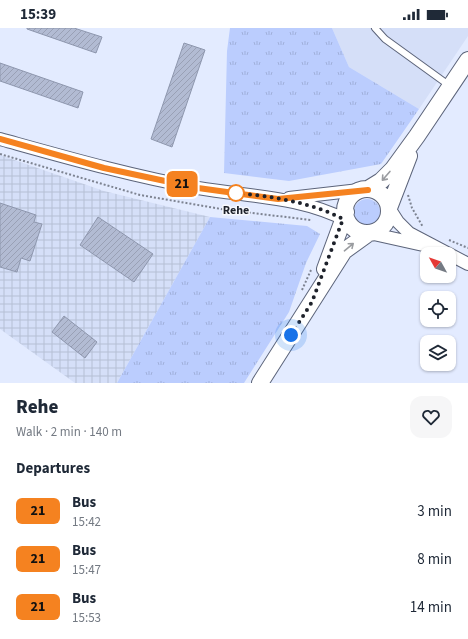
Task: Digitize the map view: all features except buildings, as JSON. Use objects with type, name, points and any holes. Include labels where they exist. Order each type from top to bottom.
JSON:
[{"type":"street","points":[[309,307],[346,217],[350,199],[354,194],[368,190],[381,182],[417,136],[468,60]]},
{"type":"street","points":[[260,383],[344,251],[369,233],[376,231],[386,222],[389,208],[417,136]]},
{"type":"street","points":[[0,139],[104,168],[198,188],[278,199],[313,206],[346,217],[357,230],[436,247]]},
{"type":"street","points":[[278,199],[374,190],[384,197],[398,222],[409,233],[436,247]]},
{"type":"street","points":[[456,258],[468,264]]},
{"type":"lane","points":[[375,28],[385,39],[450,86]]},
{"type":"path","points":[[0,154],[140,195],[227,210],[313,220]]},
{"type":"path","points":[[398,185],[404,188],[418,222],[428,232]]},
{"type":"path","points":[[446,239],[468,248]]},
{"type":"path","points":[[309,307],[301,292],[314,265]]},
{"type":"shaded area","points":[[332,28],[468,28],[468,36],[419,109],[349,67]]},
{"type":"shaded area","points":[[0,155],[104,191],[210,217],[117,383],[75,383],[0,329]]},
{"type":"green space","points":[[230,28],[332,28],[349,67],[419,109],[381,164],[289,181],[224,173],[227,51]]},
{"type":"green space","points":[[367,199],[376,203],[380,212],[376,221],[367,225],[358,221],[354,212],[358,203]]},
{"type":"green space","points":[[210,217],[307,226],[320,234],[306,263],[289,312],[244,383],[117,383]]},
{"type":"bus line","name":"21","points":[[0,139],[104,168],[198,188],[278,199],[368,190]]},
{"type":"place","name":"Rehe","points":[[236,193]]},
{"type":"route","points":[[236,193],[313,206],[329,211],[343,219],[312,302],[291,335]]}]
